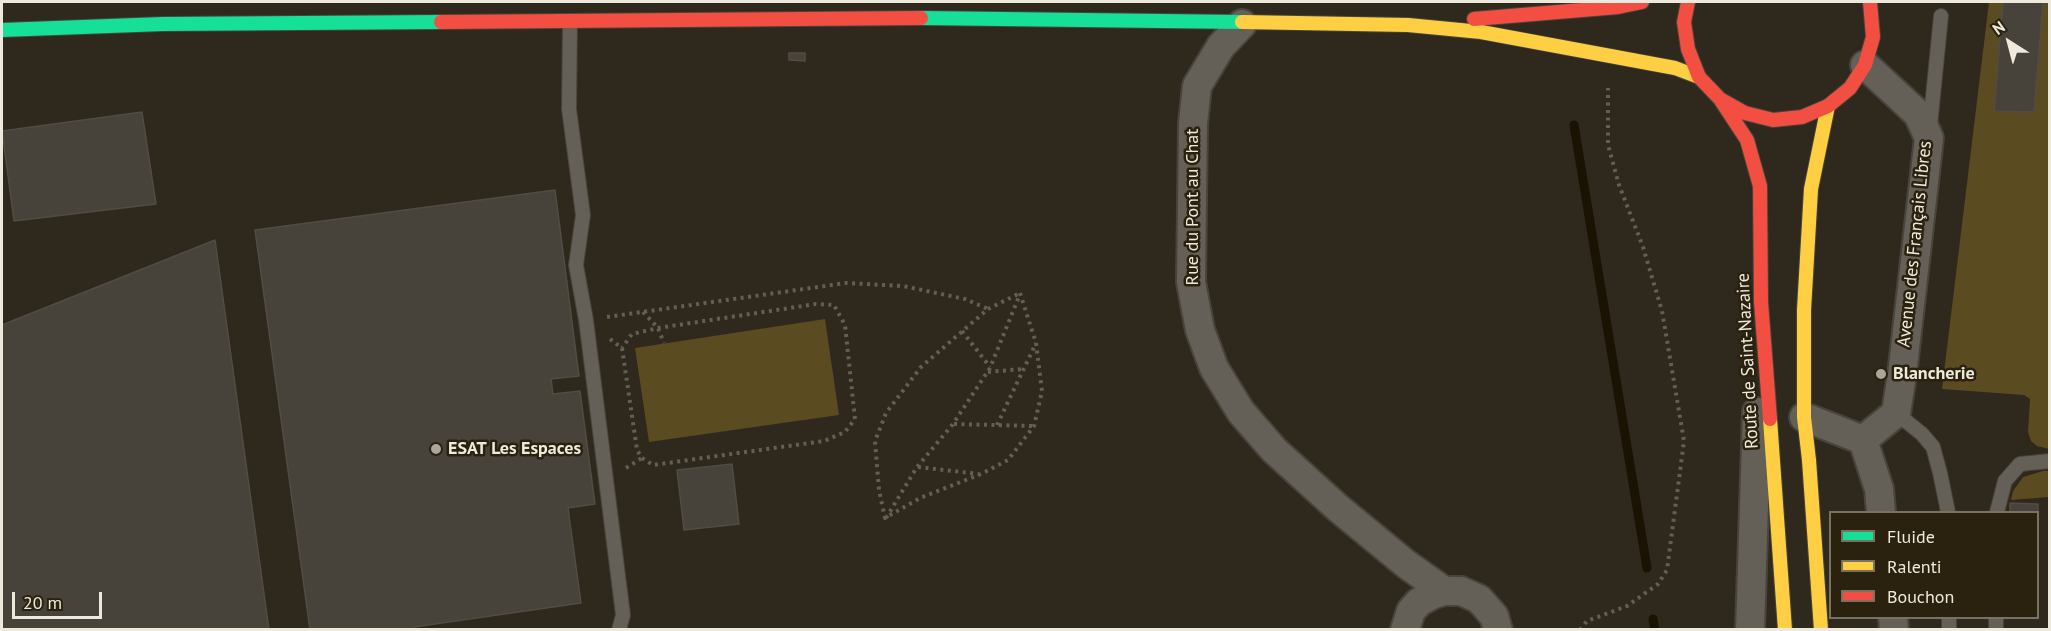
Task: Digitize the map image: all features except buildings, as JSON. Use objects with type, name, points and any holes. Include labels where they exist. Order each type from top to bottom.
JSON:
[{"type":"main road","points":[[1408,25],[1618,7],[1642,2]]},
{"type":"main road","points":[[1688,2],[1684,22],[1688,49],[1700,77],[1720,99],[1745,113],[1773,120],[1802,117],[1828,106],[1850,88],[1865,65],[1873,37],[1870,2]]},
{"type":"main road","points":[[2,30],[653,11],[1242,24],[1408,25],[1481,32],[1675,68],[1700,77]]},
{"type":"main road","points":[[1872,31],[1884,11]]},
{"type":"main road","name":"Route de Saint-Nazaire","points":[[1720,99],[1747,140],[1760,186],[1761,302],[1785,630]]},
{"type":"main road","points":[[1821,630],[1804,417],[1804,310],[1811,189],[1828,106]]},
{"type":"street","name":"Rue du Pont au Chat","points":[[1242,24],[1221,46],[1197,86],[1193,123],[1191,282],[1200,330],[1214,368],[1241,412],[1274,450],[1380,543],[1444,591]]},
{"type":"street","name":"Avenue des Français Libres","points":[[1865,65],[1918,114],[1929,138],[1896,413]]},
{"type":"street","points":[[1750,630],[1761,302]]},
{"type":"street","points":[[1863,440],[1896,413]]},
{"type":"street","points":[[1804,417],[1863,440]]},
{"type":"street","points":[[1863,440],[1878,489],[1881,511]]},
{"type":"street","points":[[1405,630],[1412,611],[1419,602],[1444,591],[1461,591],[1479,599],[1494,616],[1498,630]]},
{"type":"lane","points":[[578,12],[569,109],[583,215],[576,265],[586,320],[623,615],[619,630]]},
{"type":"lane","points":[[1929,138],[1941,16]]},
{"type":"lane","points":[[1896,413],[1922,434],[1933,447],[1948,511]]},
{"type":"lane","points":[[1997,511],[2005,481],[2020,464],[2049,461]]},
{"type":"path","points":[[1580,630],[1587,621],[1628,606],[1658,584],[1667,570],[1684,441],[1662,311],[1643,247],[1619,185],[1608,145],[1610,99],[1608,81],[1611,56]]},
{"type":"path","points":[[586,320],[846,283],[903,286],[965,299],[988,309]]},
{"type":"path","points":[[885,518],[879,490],[875,441],[886,413],[921,367],[988,309],[1020,293]]},
{"type":"path","points":[[885,518],[920,498],[981,474],[1008,460],[1034,426],[1042,391],[1036,343],[1020,293]]},
{"type":"path","points":[[885,518],[917,467],[953,424],[989,370],[1020,293]]},
{"type":"path","points":[[816,304],[834,305],[846,325],[855,419],[845,432],[824,441],[653,465],[642,458],[636,450],[622,348],[632,334],[658,328],[816,304]]},
{"type":"path","points":[[643,312],[658,328],[664,344]]},
{"type":"path","points":[[962,331],[989,370]]},
{"type":"path","points":[[997,425],[1036,343]]},
{"type":"path","points":[[989,370],[1023,369]]},
{"type":"path","points":[[953,424],[1034,426]]},
{"type":"path","points":[[917,467],[981,474]]},
{"type":"shaded area","points":[[1989,2],[2049,2],[2049,449],[2037,446],[2031,441],[2028,432],[2030,399],[2024,395],[1942,389]]},
{"type":"shaded area","points":[[825,319],[839,415],[649,442],[635,348]]},
{"type":"shaded area","points":[[2049,471],[2049,497],[2011,500],[2013,491],[2023,477]]},
{"type":"waterway","points":[[1574,125],[1647,568]]},
{"type":"waterway","points":[[1653,619],[1655,630]]},
{"type":"traffic: fast","points":[[921,18],[1242,22]]},
{"type":"traffic: fast","points":[[2,30],[163,24],[441,22]]},
{"type":"traffic: slow","points":[[1242,22],[1408,25],[1481,32],[1675,68],[1699,77]]},
{"type":"traffic: slow","points":[[1821,630],[1804,417],[1804,310],[1811,189],[1828,106]]},
{"type":"traffic: slow","points":[[1770,419],[1785,630]]},
{"type":"traffic: jam","points":[[1474,19],[1618,7],[1642,2]]},
{"type":"traffic: jam","points":[[1688,2],[1684,22],[1688,49],[1699,77],[1720,99],[1745,113],[1773,120],[1802,117],[1828,106],[1850,88],[1865,65],[1873,37],[1870,2]]},
{"type":"traffic: jam","points":[[441,22],[921,18]]},
{"type":"traffic: jam","points":[[1720,99],[1747,140],[1760,186],[1761,302],[1770,419]]},
{"type":"place","name":"Blancherie","points":[[1881,374]]},
{"type":"place","name":"ESAT Les Espaces","points":[[436,449]]}]
